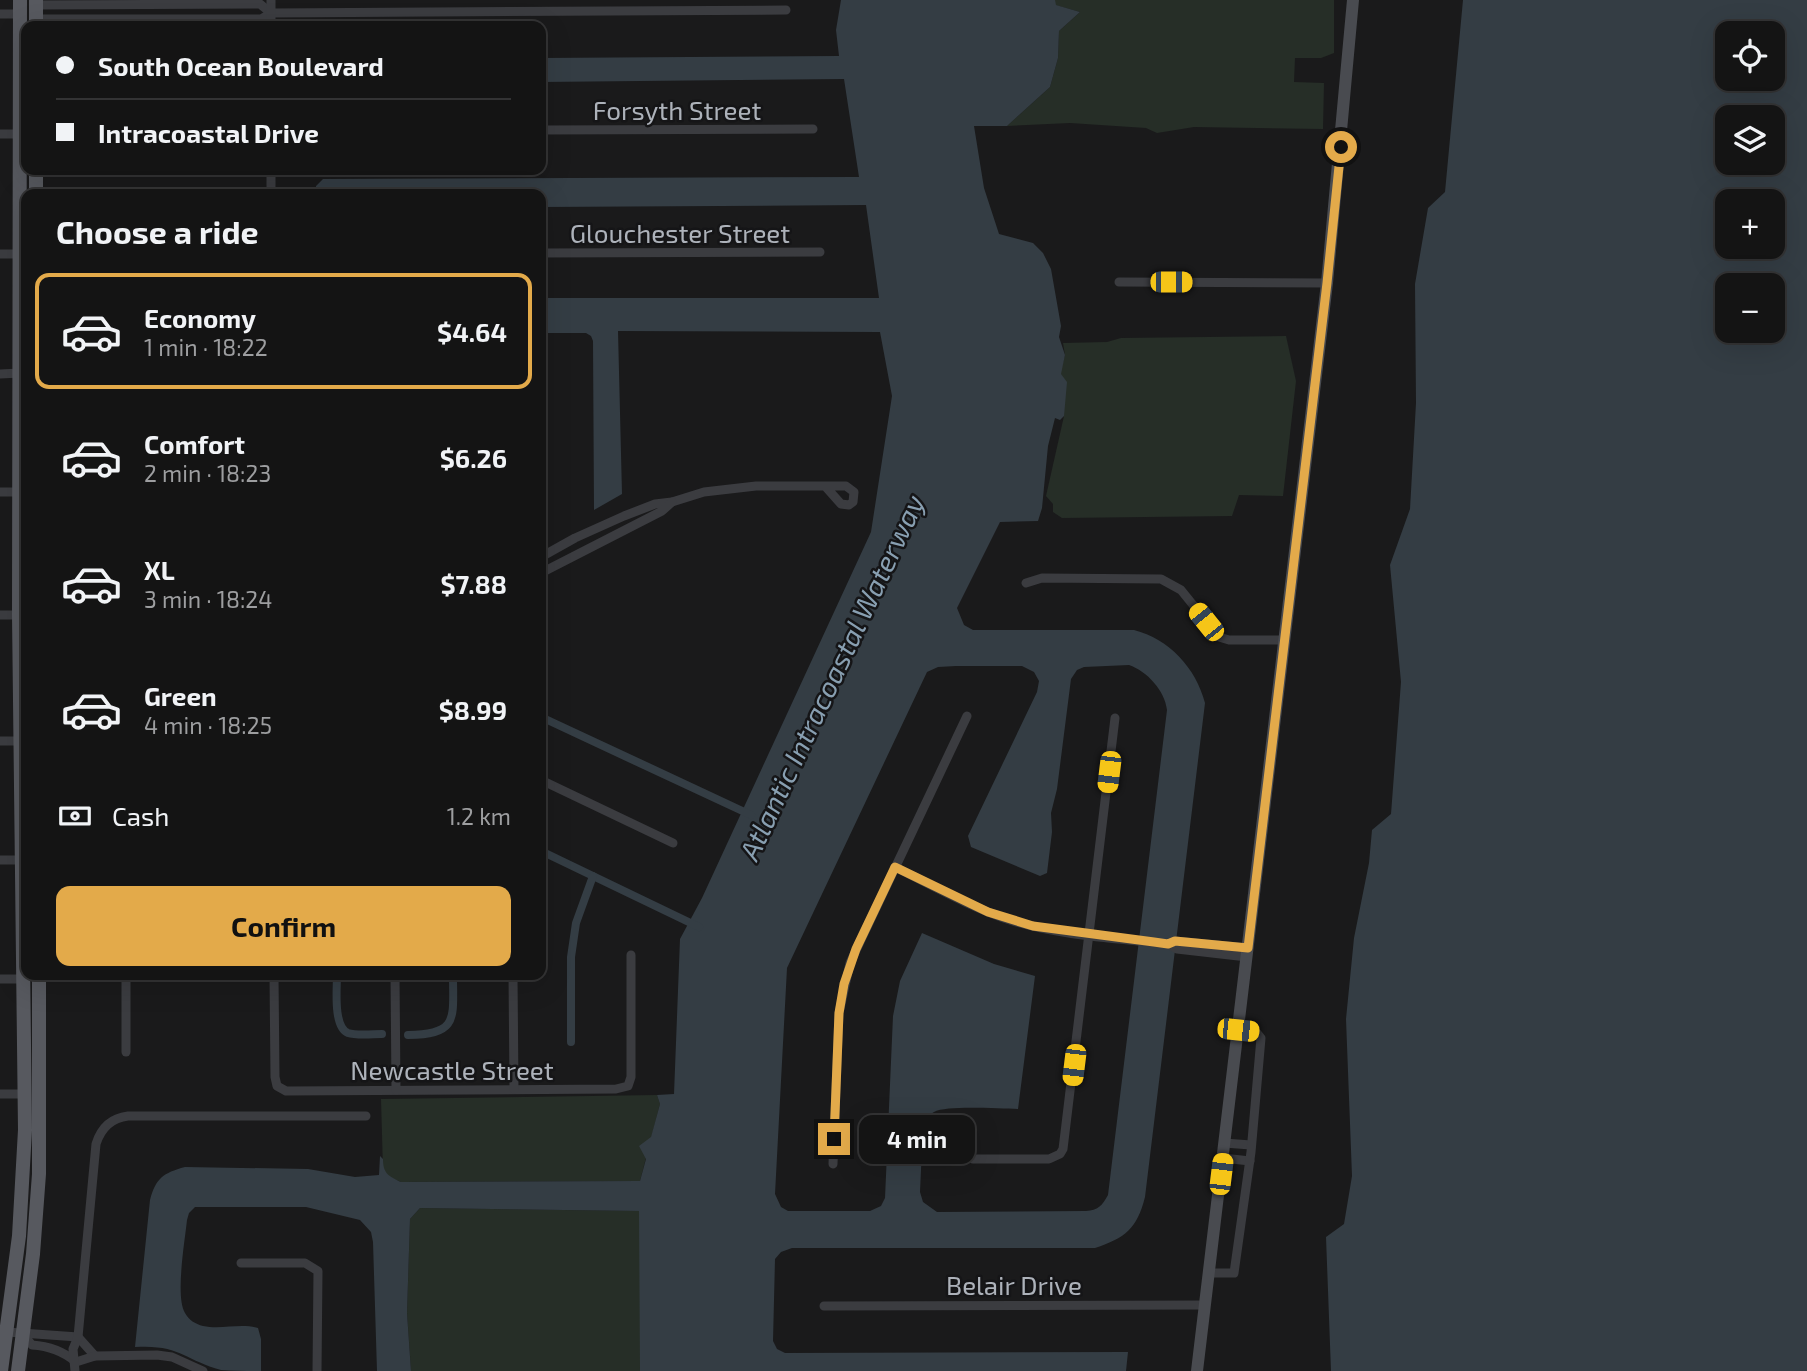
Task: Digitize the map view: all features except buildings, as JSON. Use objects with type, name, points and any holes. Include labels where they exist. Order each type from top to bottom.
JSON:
[{"type":"main road","points":[[1197,1371],[1327,283],[1353,0]]},
{"type":"main road","points":[[21,122],[21,233]]},
{"type":"main road","points":[[21,343],[21,523]]},
{"type":"main road","points":[[21,710],[21,764]]},
{"type":"main road","points":[[1,1371],[21,1213],[23,980]]},
{"type":"main road","points":[[18,1371],[37,1215],[40,1128],[39,980]]},
{"type":"main road","points":[[24,1061],[31,1083],[40,1095]]},
{"type":"main road","points":[[24,1094],[33,1107],[40,1128]]},
{"type":"street","points":[[271,0],[271,21]]},
{"type":"street","points":[[0,14],[260,4],[271,13]]},
{"type":"street","points":[[30,11],[261,19],[271,13],[786,10]]},
{"type":"street","name":"Forsyth Street","points":[[546,130],[813,130]]},
{"type":"street","points":[[0,134],[20,134]]},
{"type":"street","name":"Glouchester Street","points":[[546,253],[820,252]]},
{"type":"street","points":[[0,254],[21,253]]},
{"type":"street","points":[[1119,282],[1327,283]]},
{"type":"street","points":[[0,374],[20,373]]},
{"type":"street","points":[[546,554],[575,538],[655,504],[672,502],[704,492],[732,488],[825,486]]},
{"type":"street","points":[[0,492],[20,492]]},
{"type":"street","points":[[546,570],[662,511],[672,502]]},
{"type":"street","points":[[1026,583],[1042,578],[1161,579],[1181,590],[1224,640],[1285,640]]},
{"type":"street","points":[[0,615],[21,615]]},
{"type":"street","points":[[833,1164],[841,998],[856,949],[967,716]]},
{"type":"street","points":[[973,1159],[1049,1159],[1060,1154],[1063,1149],[1115,718]]},
{"type":"street","points":[[0,741],[20,741]]},
{"type":"street","points":[[546,782],[673,843]]},
{"type":"street","points":[[0,860],[21,862]]},
{"type":"street","points":[[895,867],[1010,920],[1045,929],[1247,953]]},
{"type":"street","name":"Newcastle Street","points":[[274,980],[277,1086],[286,1091],[616,1089],[628,1086],[631,1077],[631,955]]},
{"type":"street","points":[[0,979],[21,979]]},
{"type":"street","points":[[126,980],[126,1052]]},
{"type":"street","points":[[395,980],[396,1090]]},
{"type":"street","points":[[513,980],[514,1089]]},
{"type":"street","points":[[1209,1273],[1234,1273],[1250,1161],[1261,1038],[1257,1032],[1238,1030]]},
{"type":"street","points":[[0,1094],[24,1094]]},
{"type":"street","points":[[76,1367],[73,1349],[78,1337],[96,1144],[107,1124],[128,1116],[366,1116]]},
{"type":"street","points":[[1224,1143],[1251,1144]]},
{"type":"street","points":[[1223,1158],[1250,1161]]},
{"type":"street","points":[[241,1263],[305,1263],[318,1271],[317,1371]]},
{"type":"street","name":"Belair Drive","points":[[824,1306],[1205,1305]]},
{"type":"street","points":[[7,1332],[78,1337],[95,1356]]},
{"type":"street","points":[[23,1334],[32,1345],[46,1346],[68,1356],[76,1367]]},
{"type":"street","points":[[76,1367],[95,1356],[164,1356],[203,1371]]},
{"type":"shaded area","points":[[1055,0],[1334,0],[1334,53],[1321,58],[1295,58],[1294,82],[1324,83],[1323,129],[1194,127],[1157,133],[1146,128],[1070,123],[1007,126],[1050,87],[1058,58],[1059,31],[1080,12],[1055,5]]},
{"type":"shaded area","points":[[1286,336],[1296,381],[1283,496],[1239,495],[1232,516],[1062,518],[1053,512],[1053,504],[1046,496],[1064,416],[1060,374],[1065,355],[1063,343],[1107,342],[1121,338]]},
{"type":"shaded area","points":[[657,1095],[660,1104],[640,1181],[401,1182],[389,1177],[383,1170],[381,1099]]},
{"type":"shaded area","points":[[420,1208],[640,1211],[640,1371],[411,1371],[407,1313],[410,1219]]},
{"type":"water","name":"Atlantic Intracoastal Waterway","points":[[841,0],[1055,0],[1056,5],[1080,12],[1059,31],[1058,58],[1050,87],[1007,126],[974,126],[984,188],[999,234],[1033,243],[1043,253],[1051,269],[1061,326],[1059,337],[1065,355],[1061,374],[1067,382],[1064,416],[1060,420],[1055,418],[1048,446],[1042,508],[1038,521],[1000,522],[957,608],[964,625],[973,630],[1134,630],[1147,634],[1169,648],[1188,667],[1205,703],[1145,1197],[1134,1225],[1122,1236],[1095,1248],[792,1248],[781,1252],[775,1259],[773,1341],[777,1349],[785,1353],[1128,1352],[1126,1371],[640,1371],[639,1211],[420,1208],[410,1219],[407,1313],[411,1371],[377,1371],[373,1242],[371,1232],[360,1220],[306,1207],[195,1207],[187,1220],[182,1268],[181,1295],[185,1313],[192,1321],[203,1326],[258,1328],[261,1339],[261,1371],[221,1370],[172,1350],[135,1347],[150,1200],[158,1181],[177,1169],[308,1169],[355,1177],[379,1175],[380,1156],[387,1174],[401,1182],[640,1181],[646,1159],[639,1146],[651,1137],[660,1104],[657,1095],[674,1094],[680,939],[702,898],[871,532],[892,396],[880,332],[618,331],[622,494],[594,510],[593,341],[586,333],[546,333],[546,298],[879,298],[866,205],[546,207],[546,189],[316,189],[316,186],[323,179],[859,177],[844,79],[546,82],[546,58],[839,56],[836,30]],"holes":[[[1129,665],[1148,677],[1159,689],[1167,710],[1108,1195],[1102,1205],[1086,1211],[937,1212],[923,1202],[920,1192],[923,1125],[930,1115],[950,1109],[1018,1109],[1035,976],[994,964],[922,933],[900,981],[893,1016],[885,1198],[881,1206],[870,1211],[788,1211],[781,1207],[775,1194],[787,968],[927,672],[938,667],[1022,666],[1034,672],[1039,681],[1037,692],[968,836],[971,847],[1040,876],[1047,873],[1052,832],[1051,813],[1057,789],[1071,679],[1077,670],[1084,667]]]},
{"type":"water","points":[[1463,0],[1807,0],[1807,1371],[1331,1371],[1326,1237],[1344,1224],[1352,1176],[1346,1019],[1354,938],[1369,863],[1372,830],[1391,814],[1401,682],[1390,565],[1410,509],[1416,403],[1415,284],[1428,208],[1445,192]]},
{"type":"waterway","name":"Atlantic Intracoastal Waterway","points":[[546,719],[751,815]]},
{"type":"waterway","points":[[546,853],[699,927]]},
{"type":"waterway","points":[[571,1042],[571,957],[576,923],[593,876]]},
{"type":"waterway","points":[[337,980],[337,1007],[343,1029],[348,1033],[382,1034]]},
{"type":"waterway","points":[[408,1035],[437,1031],[450,1021],[453,980]]},
{"type":"route","points":[[834,1139],[839,1013],[844,984],[856,949],[895,867],[988,912],[1033,926],[1168,944],[1175,941],[1248,948],[1341,147]]}]
